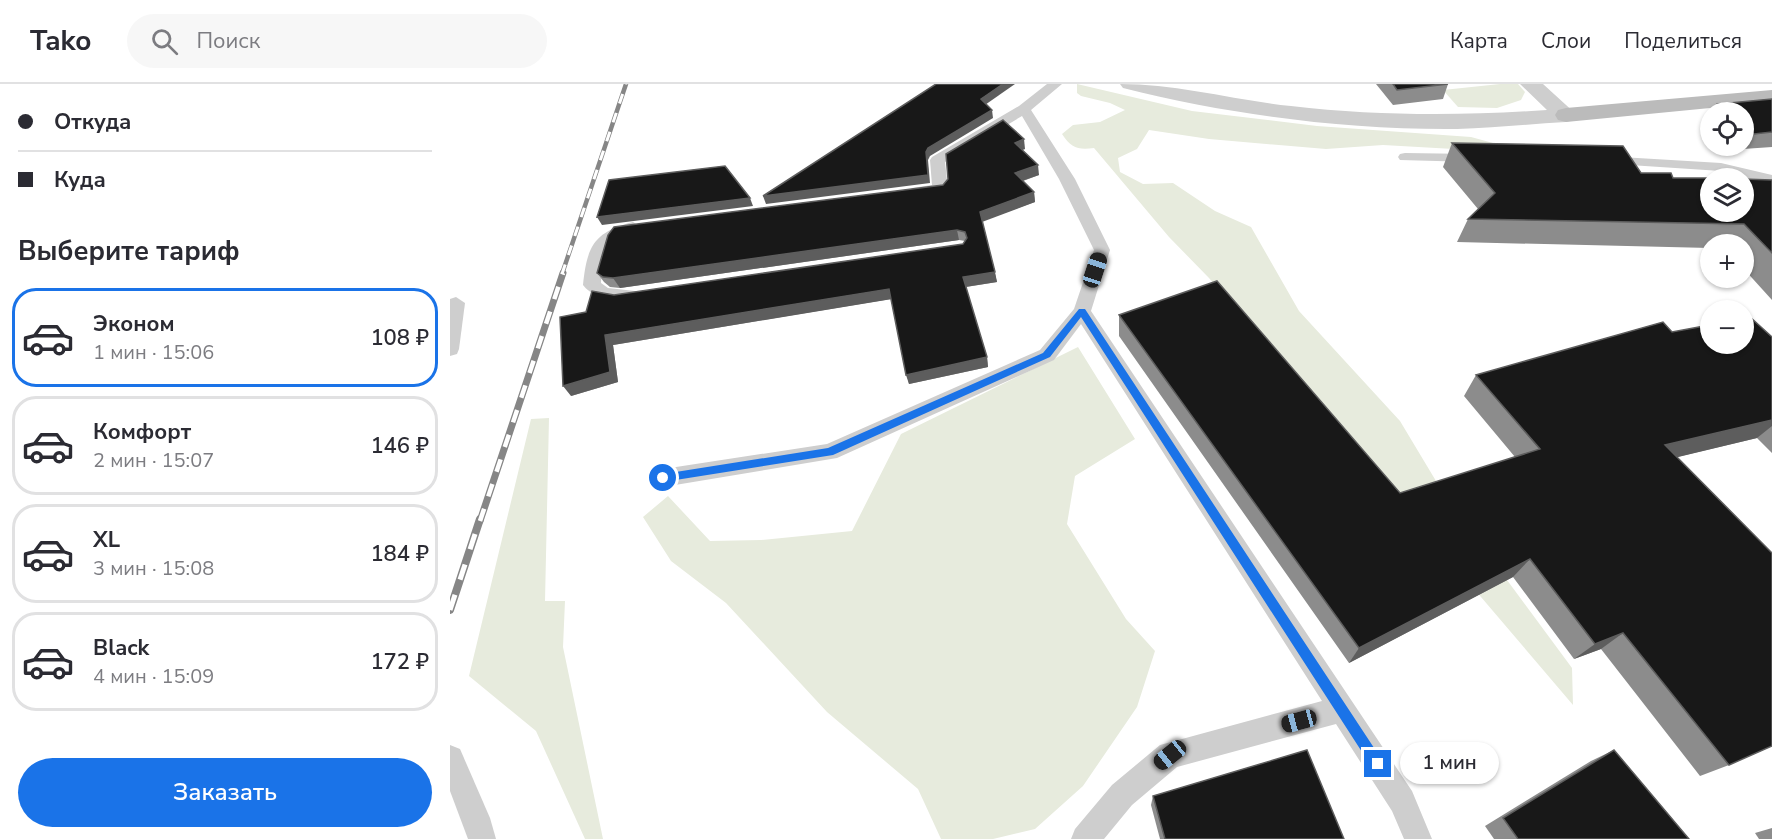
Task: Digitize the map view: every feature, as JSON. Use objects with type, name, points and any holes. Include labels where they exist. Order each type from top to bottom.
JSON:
[{"type":"street","points":[[1130,84],[1197,99],[1344,117],[1457,122],[1566,115],[1772,96]]},
{"type":"street","points":[[1530,84],[1566,115]]},
{"type":"lane","points":[[905,193],[940,189],[938,160],[1024,109],[1055,84]]},
{"type":"lane","points":[[663,478],[830,452],[1047,355],[1082,311],[1102,250],[1067,179],[1024,109]]},
{"type":"lane","points":[[1405,157],[1489,158]]},
{"type":"lane","points":[[1584,160],[1721,167],[1772,180]]},
{"type":"lane","points":[[644,293],[620,296],[604,294],[592,285],[593,262],[600,244],[614,231],[650,225]]},
{"type":"lane","points":[[450,349],[456,303]]},
{"type":"lane","points":[[1082,311],[1402,801],[1418,839]]},
{"type":"lane","points":[[1085,839],[1122,795],[1170,755],[1342,709]]},
{"type":"lane","points":[[450,759],[476,818],[482,839]]},
{"type":"shaded area","points":[[1077,84],[1192,111],[1317,126],[1471,137],[1493,143],[1489,151],[1383,145],[1326,149],[1209,139],[1149,130],[1137,149],[1118,158],[1120,172],[1143,184],[1173,183],[1215,211],[1251,227],[1299,311],[1400,421],[1445,496],[1572,668],[1573,705],[1209,278],[1169,237],[1094,148],[1075,147],[1065,139],[1062,134],[1073,125],[1100,122],[1125,110],[1110,103],[1081,96],[1077,93]]},
{"type":"shaded area","points":[[1518,84],[1525,92],[1521,100],[1497,108],[1458,107],[1443,90]]},
{"type":"shaded area","points":[[1078,347],[1135,439],[1075,476],[1067,524],[1126,619],[1155,651],[1137,707],[1083,786],[1035,829],[993,839],[941,839],[918,789],[827,712],[726,603],[671,561],[643,517],[668,496],[710,541],[761,540],[852,531],[901,434]]},
{"type":"shaded area","points":[[549,418],[545,601],[565,601],[563,647],[603,839],[585,839],[536,731],[469,676],[531,419]]},
{"type":"building","points":[[936,84],[1003,84],[981,99],[992,110],[928,148],[926,152],[928,175],[763,196]]},
{"type":"building","points":[[1393,84],[1448,84],[1397,90]]},
{"type":"building","points":[[1772,99],[1772,132],[1754,134],[1754,102],[1740,102]]},
{"type":"building","points":[[1003,120],[1024,139],[1015,143],[1038,165],[1015,173],[1034,192],[980,212],[995,272],[963,277],[987,357],[906,375],[889,289],[605,335],[610,372],[563,386],[560,317],[586,312],[592,291],[614,295],[963,244],[967,238],[965,232],[957,230],[613,278],[603,277],[597,273],[608,235],[614,227],[943,185],[948,179],[946,154]]},
{"type":"building","points":[[1452,143],[1623,146],[1641,173],[1671,173],[1673,178],[1700,178],[1700,222],[1754,222],[1754,179],[1772,180],[1772,253],[1744,224],[1468,219],[1495,193]]},
{"type":"building","points":[[725,166],[750,198],[597,217],[609,180]]},
{"type":"building","points":[[1217,281],[1400,493],[1540,449],[1476,375],[1663,322],[1672,332],[1700,327],[1700,354],[1754,354],[1754,321],[1772,337],[1772,420],[1665,445],[1772,553],[1772,746],[1729,765],[1623,633],[1595,644],[1530,559],[1359,648],[1119,315]]},
{"type":"building","points":[[1307,750],[1344,839],[1165,839],[1153,796]]},
{"type":"building","points":[[1614,750],[1689,839],[1518,839],[1503,818]]},
{"type":"railway","points":[[562,274],[626,84]]},
{"type":"railway","points":[[480,521],[563,273]]},
{"type":"railway","points":[[450,610],[480,519]]},
{"type":"route","points":[[663,478],[830,452],[1047,355],[1082,311],[1378,764]]}]
